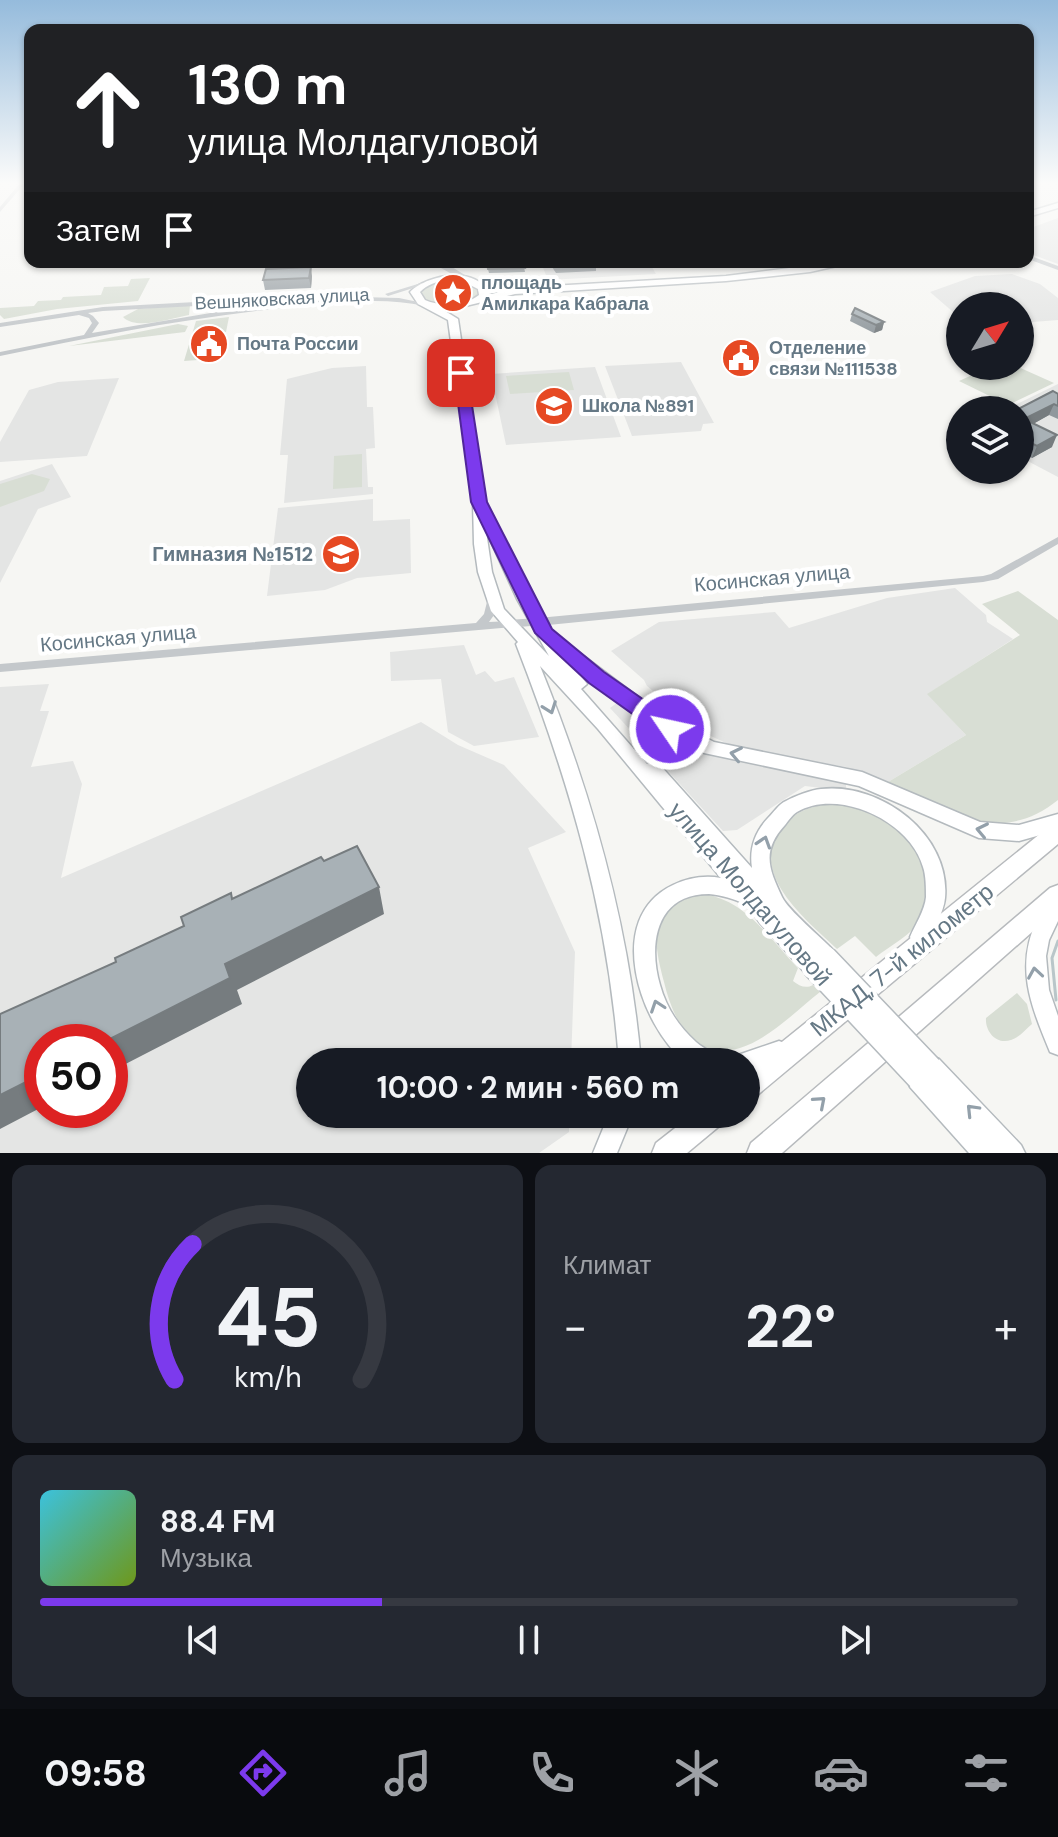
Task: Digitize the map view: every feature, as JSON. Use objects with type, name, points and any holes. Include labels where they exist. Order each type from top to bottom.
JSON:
[{"type":"highway","name":"МКАД, 7-й километр","points":[[760,1076],[1058,831]]},
{"type":"highway","points":[[761,1153],[1058,895]]},
{"type":"highway","points":[[666,1153],[697,1128]]},
{"type":"main road","points":[[708,278],[783,268]]},
{"type":"main road","points":[[428,305],[455,308],[510,291],[708,278],[797,268]]},
{"type":"main road","points":[[471,281],[484,292],[453,319],[415,296],[417,288],[425,283],[446,278],[471,281],[504,288],[667,281]]},
{"type":"main road","name":"улица Молдагуловой","points":[[453,319],[479,502],[480,538],[492,600],[514,630],[604,724],[775,915],[925,1073]]},
{"type":"main road","name":"улица Молдагуловой","points":[[479,502],[542,627],[574,678],[744,873],[775,915]]},
{"type":"main road","points":[[542,627],[576,661],[656,720],[710,748],[862,779],[979,830],[1019,833],[1058,822]]},
{"type":"main road","points":[[514,630],[560,735],[612,925],[627,1000],[629,1048]]},
{"type":"main road","points":[[775,915],[760,853],[773,821],[788,807],[806,798],[824,795],[867,802],[886,810],[922,842],[933,862],[939,884],[939,901],[930,923],[908,955]]},
{"type":"main road","points":[[685,1048],[666,1028],[657,1008],[645,952],[646,932],[653,915],[675,893],[709,884],[725,886],[775,915]]},
{"type":"main road","points":[[1058,904],[1038,938],[1033,956],[1044,1010],[1058,1044]]},
{"type":"main road","points":[[760,1059],[773,1056],[810,1035]]},
{"type":"main road","points":[[925,1073],[985,1153]]},
{"type":"main road","points":[[925,1073],[1013,1153]]},
{"type":"main road","points":[[605,1153],[615,1128]]},
{"type":"street","points":[[1034,259],[1058,268]]},
{"type":"street","points":[[425,283],[441,268]]},
{"type":"street","points":[[451,268],[471,281]]},
{"type":"street","name":"Вешняковская улица","points":[[0,325],[70,313],[140,306],[392,294],[425,283]]},
{"type":"street","name":"Вешняковская улица","points":[[0,354],[144,325],[305,303],[393,298],[428,305]]},
{"type":"street","name":"Вешняковская улица","points":[[140,306],[126,310],[119,320],[129,326],[144,325]]},
{"type":"street","name":"Вешняковская улица","points":[[62,342],[87,334],[95,327],[91,317],[70,313]]},
{"type":"street","points":[[480,538],[487,535],[496,537]]},
{"type":"street","name":"Косинская улица","points":[[0,668],[479,626],[514,630],[983,579],[994,577],[1058,540]]},
{"type":"street","points":[[479,626],[489,615],[492,600]]},
{"type":"shaded area","points":[[1034,237],[1058,237],[1058,264],[1034,255]]},
{"type":"shaded area","points":[[543,268],[652,268],[656,274],[548,280]]},
{"type":"shaded area","points":[[1012,274],[1040,284],[1058,298],[1058,320],[1034,322],[1034,292],[946,292],[946,306],[930,292],[975,276]]},
{"type":"shaded area","points":[[150,278],[138,301],[57,309],[4,319],[0,315],[0,308],[34,306],[38,301],[61,300],[63,297],[101,295],[104,287],[128,286],[131,279]]},
{"type":"shaded area","points":[[454,280],[479,288],[480,294],[466,303],[449,306],[433,303],[420,294],[429,284]]},
{"type":"shaded area","points":[[190,305],[189,315],[154,322],[137,323],[123,317],[138,309]]},
{"type":"shaded area","points":[[229,317],[226,332],[198,334],[196,341],[204,340],[198,360],[184,361],[196,321]]},
{"type":"shaded area","points":[[178,324],[188,326],[185,332],[69,346]]},
{"type":"shaded area","points":[[681,362],[714,423],[703,424],[701,431],[632,436],[605,366]]},
{"type":"shaded area","points":[[366,366],[367,407],[373,407],[375,448],[366,449],[368,487],[373,487],[373,494],[284,503],[288,455],[280,455],[287,379],[332,368]]},
{"type":"shaded area","name":"Школа №891","points":[[595,367],[621,437],[506,445],[491,374]]},
{"type":"shaded area","points":[[569,372],[574,390],[510,394],[506,376]]},
{"type":"shaded area","points":[[1034,374],[1054,383],[1027,396],[990,396],[959,381],[1034,380]]},
{"type":"shaded area","points":[[119,378],[87,456],[0,462],[0,442],[29,390],[58,382]]},
{"type":"shaded area","points":[[1058,384],[1058,477],[1034,464],[1034,396]]},
{"type":"shaded area","points":[[362,454],[362,487],[333,489],[334,456]]},
{"type":"shaded area","points":[[52,464],[71,497],[38,509],[0,583],[0,481]]},
{"type":"shaded area","points":[[32,474],[50,479],[44,491],[0,507],[0,484]]},
{"type":"shaded area","name":"Гимназия №1512","points":[[373,499],[373,521],[410,519],[411,573],[357,578],[325,590],[267,596],[278,508]]},
{"type":"shaded area","points":[[955,588],[986,615],[987,622],[1013,639],[928,694],[966,735],[888,782],[846,767],[739,749],[702,732],[611,651],[659,622],[775,612],[789,628],[887,598]]},
{"type":"shaded area","points":[[1018,591],[1058,620],[1058,800],[1036,814],[1015,821],[993,823],[972,820],[888,782],[966,735],[927,694],[1020,635],[982,604]]},
{"type":"shaded area","points":[[464,645],[476,675],[485,671],[495,682],[514,677],[539,737],[474,746],[448,732],[441,679],[391,681],[390,652]]},
{"type":"shaded area","points":[[49,684],[40,711],[49,711],[31,767],[73,761],[82,784],[61,878],[421,722],[458,745],[504,765],[566,832],[528,848],[575,952],[572,1048],[296,1048],[296,1128],[569,1128],[569,1132],[539,1153],[0,1153],[0,687]]},
{"type":"shaded area","points":[[618,702],[661,734],[694,751],[846,781],[846,791],[805,786],[737,830],[723,831],[610,708]]},
{"type":"shaded area","points":[[839,803],[874,814],[890,823],[916,846],[924,861],[928,878],[922,919],[876,957],[855,936],[837,949],[793,906],[773,870],[770,854],[780,827],[805,810]]},
{"type":"shaded area","points":[[703,894],[732,904],[744,912],[798,968],[793,981],[808,987],[813,985],[820,992],[751,1044],[740,1048],[707,1048],[697,1043],[679,1023],[673,1010],[657,951],[658,925],[663,915],[685,899]]},
{"type":"shaded area","points":[[1017,993],[1027,1004],[1032,1024],[1014,1039],[996,1039],[990,1032],[986,1018]]},
{"type":"building","points":[[311,268],[309,278],[263,280],[266,269]]},
{"type":"building","points":[[855,308],[884,322],[876,325],[852,314]]},
{"type":"building","points":[[1053,391],[1058,394],[1058,406],[1054,404],[1034,414],[1034,401]]},
{"type":"building","points":[[1034,424],[1057,435],[1037,446],[1034,445]]},
{"type":"building","points":[[357,846],[379,887],[225,964],[230,978],[128,1030],[128,1024],[24,1024],[24,1083],[0,1095],[0,1014],[116,962],[115,958],[184,926],[181,917],[231,893],[232,899],[321,857],[324,861]]},
{"type":"waterway","points":[[1056,1000],[1052,958],[1058,941]]},
{"type":"place","name":"площадь Амилкара Кабрала","points":[[453,293]]},
{"type":"place","name":"Почта России","points":[[209,344]]},
{"type":"place","name":"Отделение связи №111538","points":[[741,358]]},
{"type":"place","name":"Школа №891","points":[[554,406]]},
{"type":"place","name":"Гимназия №1512","points":[[341,554]]},
{"type":"route","points":[[461,373],[479,502],[545,633],[576,661],[670,729]]}]
